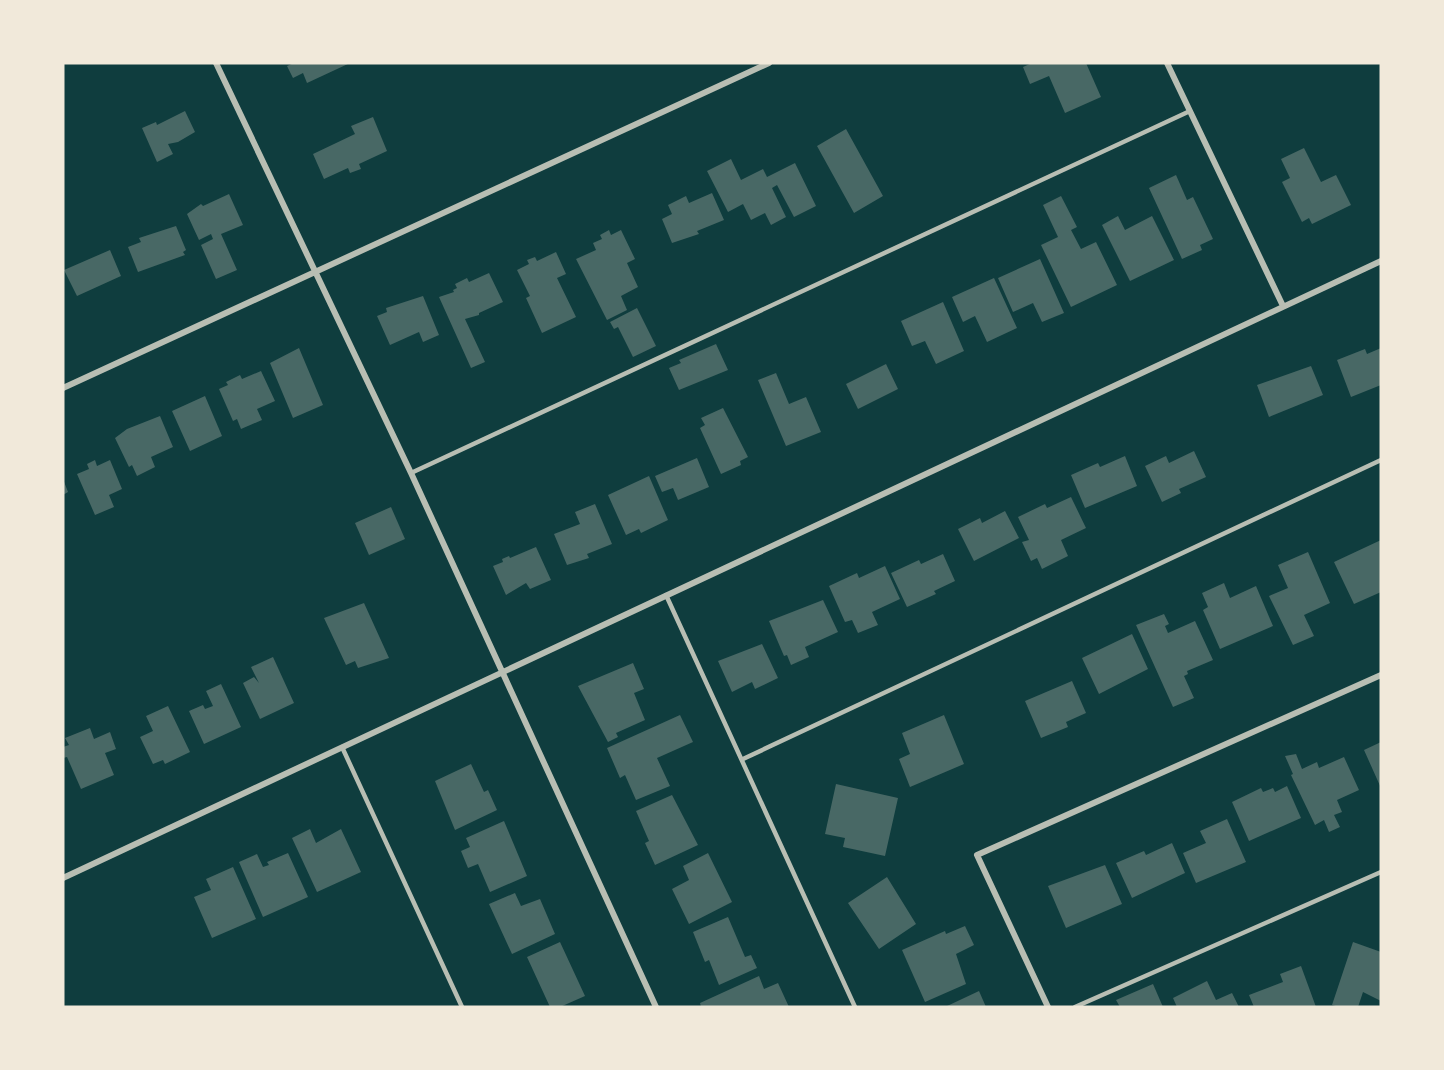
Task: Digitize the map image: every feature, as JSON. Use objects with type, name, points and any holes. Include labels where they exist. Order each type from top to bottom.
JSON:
[{"type":"street","points":[[216,63],[411,473],[656,1007]]},
{"type":"street","points":[[63,388],[769,63]]},
{"type":"street","points":[[1167,63],[1282,306]]},
{"type":"street","points":[[63,878],[1381,261]]},
{"type":"street","points":[[1048,1007],[977,855],[1381,675]]},
{"type":"lane","points":[[411,473],[1190,111]]},
{"type":"lane","points":[[742,759],[1381,460]]},
{"type":"lane","points":[[666,595],[855,1007]]},
{"type":"lane","points":[[342,747],[462,1007]]},
{"type":"lane","points":[[1075,1007],[1381,872]]},
{"type":"building","points":[[294,63],[350,63],[307,83],[303,73],[293,78],[287,66]]},
{"type":"building","points":[[1032,63],[1086,63],[1101,97],[1065,113],[1049,76],[1030,84],[1023,67]]},
{"type":"building","points":[[185,111],[195,132],[178,142],[168,144],[173,154],[157,162],[142,128],[156,122],[157,125]]},
{"type":"building","points":[[373,117],[387,151],[359,164],[361,169],[350,173],[348,168],[324,179],[313,154],[355,134],[351,126]]},
{"type":"building","points":[[846,129],[883,196],[854,213],[817,146]]},
{"type":"building","points":[[1304,148],[1321,182],[1336,175],[1351,205],[1312,224],[1309,218],[1302,222],[1282,182],[1290,178],[1281,159]]},
{"type":"building","points":[[731,159],[741,180],[763,169],[767,177],[795,163],[816,206],[794,217],[777,185],[772,188],[786,217],[771,225],[765,213],[751,220],[743,204],[728,212],[707,171]]},
{"type":"building","points":[[1176,175],[1187,200],[1193,197],[1213,239],[1200,245],[1202,250],[1182,259],[1149,188]]},
{"type":"building","points":[[712,193],[724,220],[697,231],[699,234],[672,243],[662,219],[672,214],[668,205],[686,196],[689,203]]},
{"type":"building","points":[[229,194],[243,225],[221,234],[237,270],[216,279],[201,245],[213,239],[211,234],[199,240],[187,214],[201,204],[203,206]]},
{"type":"building","points":[[1061,196],[1077,227],[1071,230],[1081,249],[1096,242],[1117,285],[1071,307],[1041,245],[1058,237],[1043,205]]},
{"type":"building","points":[[1118,216],[1125,230],[1152,216],[1174,260],[1130,281],[1102,225]]},
{"type":"building","points":[[176,226],[186,250],[183,252],[185,255],[138,272],[128,247],[141,242],[139,238]]},
{"type":"building","points":[[609,230],[611,235],[621,230],[635,259],[627,263],[638,287],[621,296],[627,310],[607,320],[576,259],[596,250],[593,243],[602,239],[600,235]]},
{"type":"building","points":[[110,250],[121,276],[77,296],[64,270]]},
{"type":"building","points":[[556,252],[566,274],[557,278],[576,317],[542,333],[526,298],[530,296],[517,270],[529,264],[527,260],[535,257],[537,261]]},
{"type":"building","points":[[1040,259],[1064,313],[1042,322],[1033,303],[1013,312],[998,278]]},
{"type":"building","points":[[489,273],[503,302],[479,315],[465,319],[485,362],[471,368],[439,297],[454,292],[453,290],[457,288],[455,284],[467,278],[469,282]]},
{"type":"building","points":[[994,278],[1017,328],[987,342],[975,316],[963,322],[952,297]]},
{"type":"building","points":[[423,296],[439,335],[423,342],[419,332],[390,345],[377,316],[387,312],[386,308]]},
{"type":"building","points":[[943,302],[964,351],[936,364],[925,341],[912,346],[901,321]]},
{"type":"building","points":[[637,308],[656,346],[633,357],[618,327],[614,329],[610,322]]},
{"type":"building","points":[[716,344],[728,370],[679,390],[669,368],[681,363],[679,360]]},
{"type":"building","points":[[299,348],[323,405],[293,418],[270,363]]},
{"type":"building","points":[[1381,348],[1381,385],[1351,397],[1337,360],[1365,349],[1367,354]]},
{"type":"building","points":[[886,364],[898,389],[858,409],[846,384]]},
{"type":"building","points":[[1311,366],[1323,395],[1269,417],[1257,385]]},
{"type":"building","points":[[261,371],[275,401],[257,409],[262,420],[241,429],[237,419],[233,421],[219,389],[228,385],[226,382],[240,375],[242,379]]},
{"type":"building","points":[[776,373],[789,404],[806,397],[821,432],[786,446],[758,380]]},
{"type":"building","points":[[205,396],[222,436],[190,451],[172,411]]},
{"type":"building","points":[[723,408],[748,457],[740,461],[741,465],[721,474],[700,428],[705,425],[701,418]]},
{"type":"building","points":[[160,416],[173,447],[151,457],[155,467],[137,476],[132,465],[129,467],[115,438],[127,429]]},
{"type":"building","points":[[1194,451],[1206,477],[1179,489],[1181,493],[1162,502],[1145,466],[1166,456],[1169,463]]},
{"type":"building","points":[[1125,456],[1137,486],[1085,508],[1071,475],[1098,463],[1100,467]]},
{"type":"building","points":[[697,458],[709,487],[678,500],[673,488],[662,492],[655,476]]},
{"type":"building","points":[[95,460],[97,466],[110,460],[122,489],[109,495],[114,507],[95,515],[77,474],[89,469],[87,464]]},
{"type":"building","points":[[649,476],[668,520],[641,533],[639,529],[626,535],[608,495]]},
{"type":"building","points":[[63,479],[68,492],[63,495]]},
{"type":"building","points":[[1071,497],[1086,528],[1061,540],[1068,556],[1042,569],[1037,558],[1031,561],[1022,542],[1029,540],[1018,517],[1045,504],[1047,508]]},
{"type":"building","points":[[595,504],[612,544],[587,554],[589,558],[567,565],[554,534],[580,524],[575,512]]},
{"type":"building","points":[[391,507],[405,539],[369,555],[355,523]]},
{"type":"building","points":[[1005,511],[1019,538],[974,561],[958,529],[980,518],[982,523]]},
{"type":"building","points":[[1381,540],[1381,592],[1354,604],[1334,562]]},
{"type":"building","points":[[536,547],[551,580],[530,589],[526,583],[506,595],[493,566],[503,562],[502,559]]},
{"type":"building","points":[[1308,552],[1330,603],[1304,615],[1314,636],[1293,645],[1269,596],[1288,588],[1278,565]]},
{"type":"building","points":[[943,554],[955,581],[934,591],[936,594],[907,607],[891,573],[919,560],[921,564]]},
{"type":"building","points":[[885,566],[900,599],[872,612],[878,625],[858,633],[852,620],[845,622],[829,586],[857,573],[859,578]]},
{"type":"building","points":[[1224,583],[1230,598],[1256,586],[1273,626],[1220,649],[1203,610],[1208,607],[1202,593]]},
{"type":"building","points":[[823,600],[838,632],[805,647],[809,657],[791,665],[787,655],[784,656],[769,621]]},
{"type":"building","points":[[364,603],[389,658],[358,668],[355,661],[346,665],[324,618]]},
{"type":"building","points":[[1164,614],[1169,624],[1165,626],[1168,633],[1195,621],[1213,660],[1187,671],[1188,674],[1184,676],[1194,698],[1173,707],[1136,625]]},
{"type":"building","points":[[1132,634],[1148,669],[1099,694],[1082,658]]},
{"type":"building","points":[[762,644],[778,678],[755,689],[752,682],[732,692],[718,661]]},
{"type":"building","points":[[273,657],[294,703],[260,719],[243,683],[254,677],[259,683],[251,667]]},
{"type":"building","points":[[633,663],[644,689],[634,693],[645,720],[616,733],[618,737],[608,742],[578,686]]},
{"type":"building","points":[[1072,681],[1086,713],[1066,722],[1068,727],[1041,738],[1025,701]]},
{"type":"building","points":[[221,684],[241,727],[204,744],[189,711],[203,705],[205,709],[213,706],[206,691]]},
{"type":"building","points":[[168,706],[190,752],[165,764],[163,760],[153,764],[140,737],[153,731],[146,716]]},
{"type":"building","points":[[680,715],[693,742],[657,758],[670,786],[636,800],[625,775],[620,778],[607,748]]},
{"type":"building","points":[[944,715],[964,764],[910,787],[899,759],[910,754],[902,733]]},
{"type":"building","points":[[90,728],[94,739],[110,732],[116,749],[105,753],[114,775],[81,789],[67,757],[63,758],[63,747],[69,745],[65,738]]},
{"type":"building","points":[[1381,742],[1381,788],[1364,750]]},
{"type":"building","points":[[1296,754],[1302,769],[1317,762],[1319,768],[1344,757],[1359,790],[1337,800],[1342,812],[1334,815],[1340,827],[1329,832],[1324,820],[1315,825],[1291,775],[1293,774],[1285,756]]},
{"type":"building","points":[[471,764],[484,792],[488,790],[497,810],[455,830],[435,781]]},
{"type":"building","points":[[836,784],[898,798],[885,856],[843,847],[845,838],[825,834]]},
{"type":"building","points":[[1287,786],[1301,818],[1249,841],[1232,802],[1261,788],[1263,792],[1273,788],[1275,792]]},
{"type":"building","points":[[672,795],[698,845],[655,865],[645,843],[649,841],[636,811]]},
{"type":"building","points":[[1227,819],[1246,862],[1196,883],[1183,853],[1206,843],[1200,831]]},
{"type":"building","points":[[504,821],[527,876],[490,892],[478,864],[468,868],[461,851],[470,847],[466,838]]},
{"type":"building","points":[[310,829],[316,843],[341,829],[361,872],[317,892],[292,838]]},
{"type":"building","points":[[1172,843],[1185,873],[1132,898],[1116,863],[1144,851],[1146,855]]},
{"type":"building","points":[[288,853],[308,897],[263,917],[239,862],[257,854],[263,867],[269,865],[267,862]]},
{"type":"building","points":[[708,853],[732,902],[689,924],[672,889],[689,880],[683,866]]},
{"type":"building","points":[[1105,865],[1122,904],[1066,928],[1048,886]]},
{"type":"building","points":[[233,867],[256,919],[212,938],[194,897],[211,890],[206,879]]},
{"type":"building","points":[[887,877],[916,924],[879,949],[848,903]]},
{"type":"building","points":[[515,893],[521,906],[540,899],[555,934],[512,954],[489,904]]},
{"type":"building","points":[[728,917],[745,957],[751,955],[757,968],[719,985],[709,960],[705,962],[693,932]]},
{"type":"building","points":[[965,926],[974,945],[956,954],[966,984],[925,1002],[902,950],[945,931],[946,934]]},
{"type":"building","points":[[560,942],[585,996],[560,1007],[550,1007],[527,957]]},
{"type":"building","points":[[1353,942],[1381,952],[1381,1001],[1363,992],[1358,1007],[1339,1007],[1332,1005]]},
{"type":"building","points":[[1301,966],[1316,1007],[1254,1007],[1249,995],[1283,982],[1280,974]]},
{"type":"building","points":[[759,976],[764,989],[778,983],[789,1007],[701,1007],[700,1003]]},
{"type":"building","points":[[1207,981],[1216,1000],[1232,993],[1239,1007],[1177,1007],[1173,998]]},
{"type":"building","points":[[1153,984],[1163,1007],[1120,1007],[1116,1000]]},
{"type":"building","points":[[979,991],[986,1007],[945,1007]]}]
